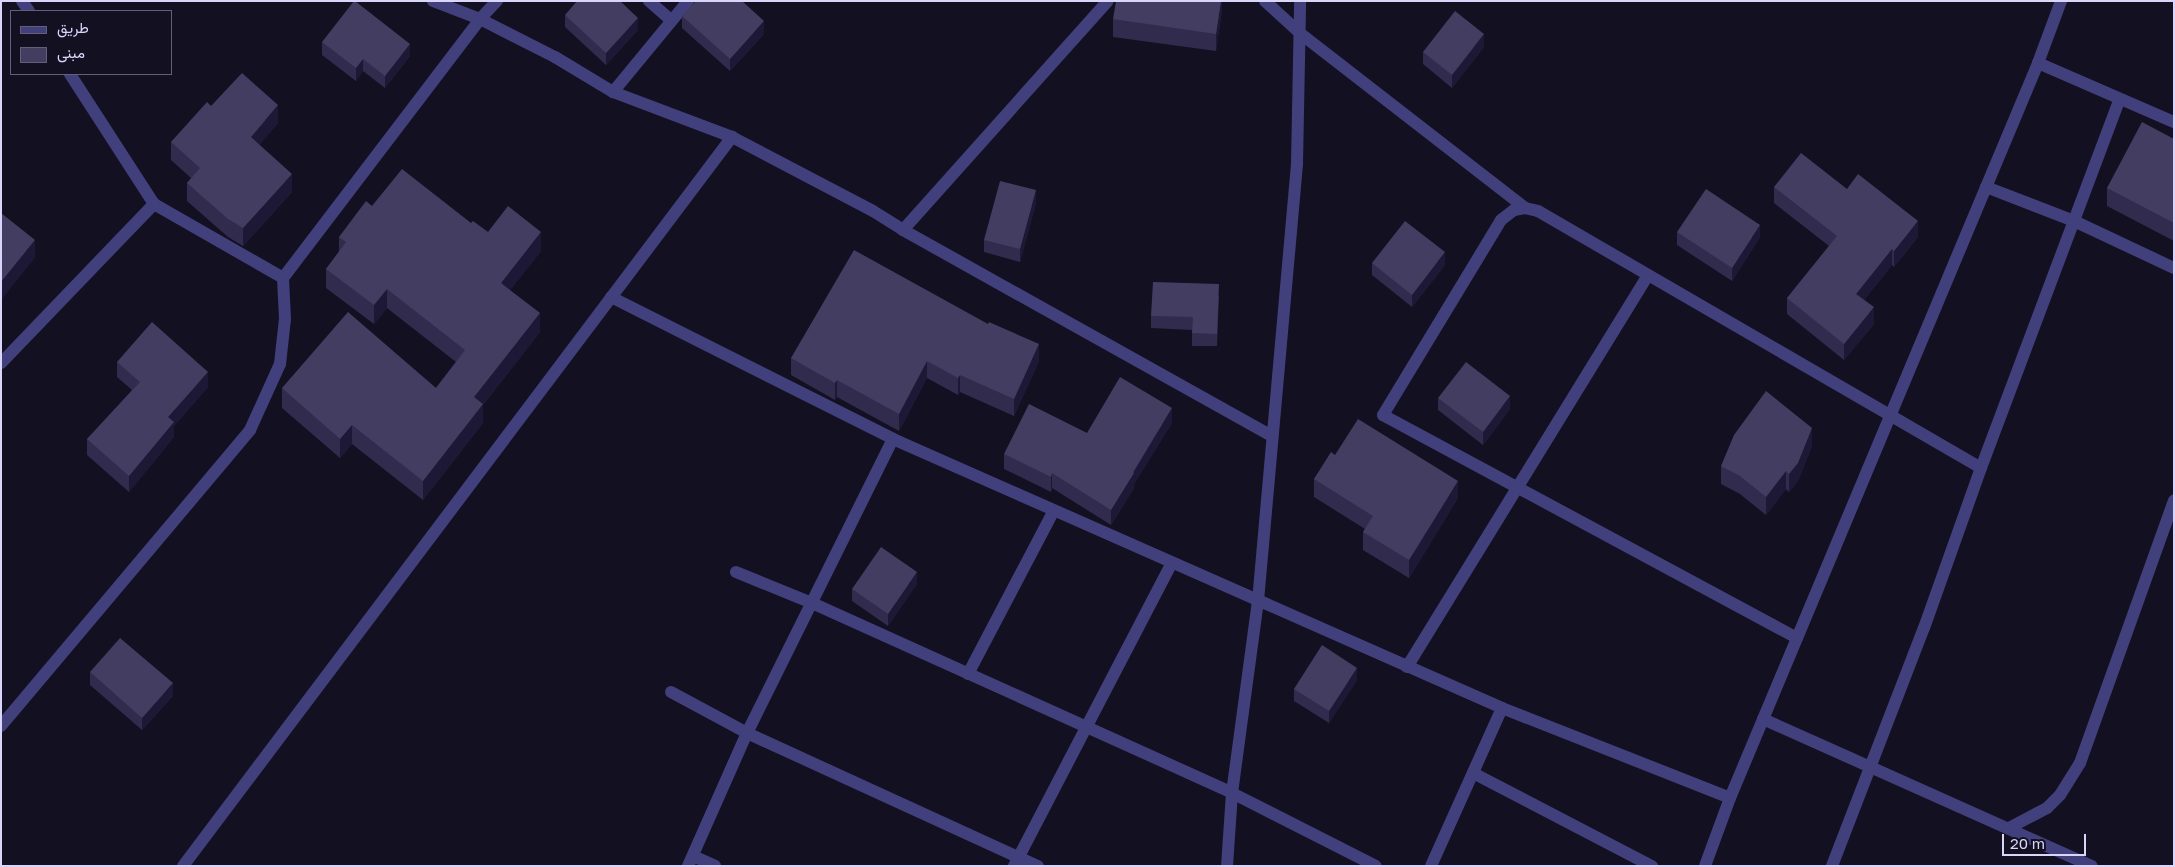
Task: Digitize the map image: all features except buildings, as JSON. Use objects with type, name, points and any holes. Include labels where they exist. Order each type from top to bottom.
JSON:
[{"type":"street","points":[[433,1],[480,19],[556,57],[613,92],[732,137],[874,211],[903,230],[1272,436]]},
{"type":"street","points":[[1,726],[250,430],[280,364],[285,320],[283,278],[480,19],[497,1]]},
{"type":"street","points":[[649,1],[671,20]]},
{"type":"street","points":[[613,92],[688,1]]},
{"type":"street","points":[[903,230],[1108,1]]},
{"type":"street","points":[[1265,1],[1301,34],[1525,208]]},
{"type":"street","points":[[1227,866],[1232,793],[1258,601],[1296,164],[1301,34],[1300,1]]},
{"type":"street","points":[[1705,866],[1730,798],[2038,63],[2061,1]]},
{"type":"street","points":[[2038,63],[2174,122]]},
{"type":"street","points":[[71,75],[154,204],[283,278]]},
{"type":"street","points":[[1832,866],[1868,767],[1924,628],[1981,468],[2120,99]]},
{"type":"street","points":[[183,866],[732,137]]},
{"type":"street","points":[[1986,188],[2074,221],[2174,268]]},
{"type":"street","points":[[1,363],[154,204]]},
{"type":"street","points":[[1797,638],[1383,415],[1501,220],[1514,210],[1525,208],[1538,211],[1981,468]]},
{"type":"street","points":[[1407,667],[1648,275]]},
{"type":"street","points":[[611,297],[893,439],[1053,512],[1502,708],[1730,798]]},
{"type":"street","points":[[715,866],[691,861],[747,733],[893,439]]},
{"type":"street","points":[[2009,828],[2047,808],[2060,795],[2080,762],[2174,500]]},
{"type":"street","points":[[968,674],[1053,512]]},
{"type":"street","points":[[1016,861],[1171,564]]},
{"type":"street","points":[[736,572],[812,603],[1232,793],[1376,866]]},
{"type":"street","points":[[671,692],[747,733],[1016,861],[1038,866]]},
{"type":"street","points":[[1431,866],[1502,708]]},
{"type":"street","points":[[1763,719],[2092,866]]},
{"type":"street","points":[[1473,773],[1652,866]]}]
